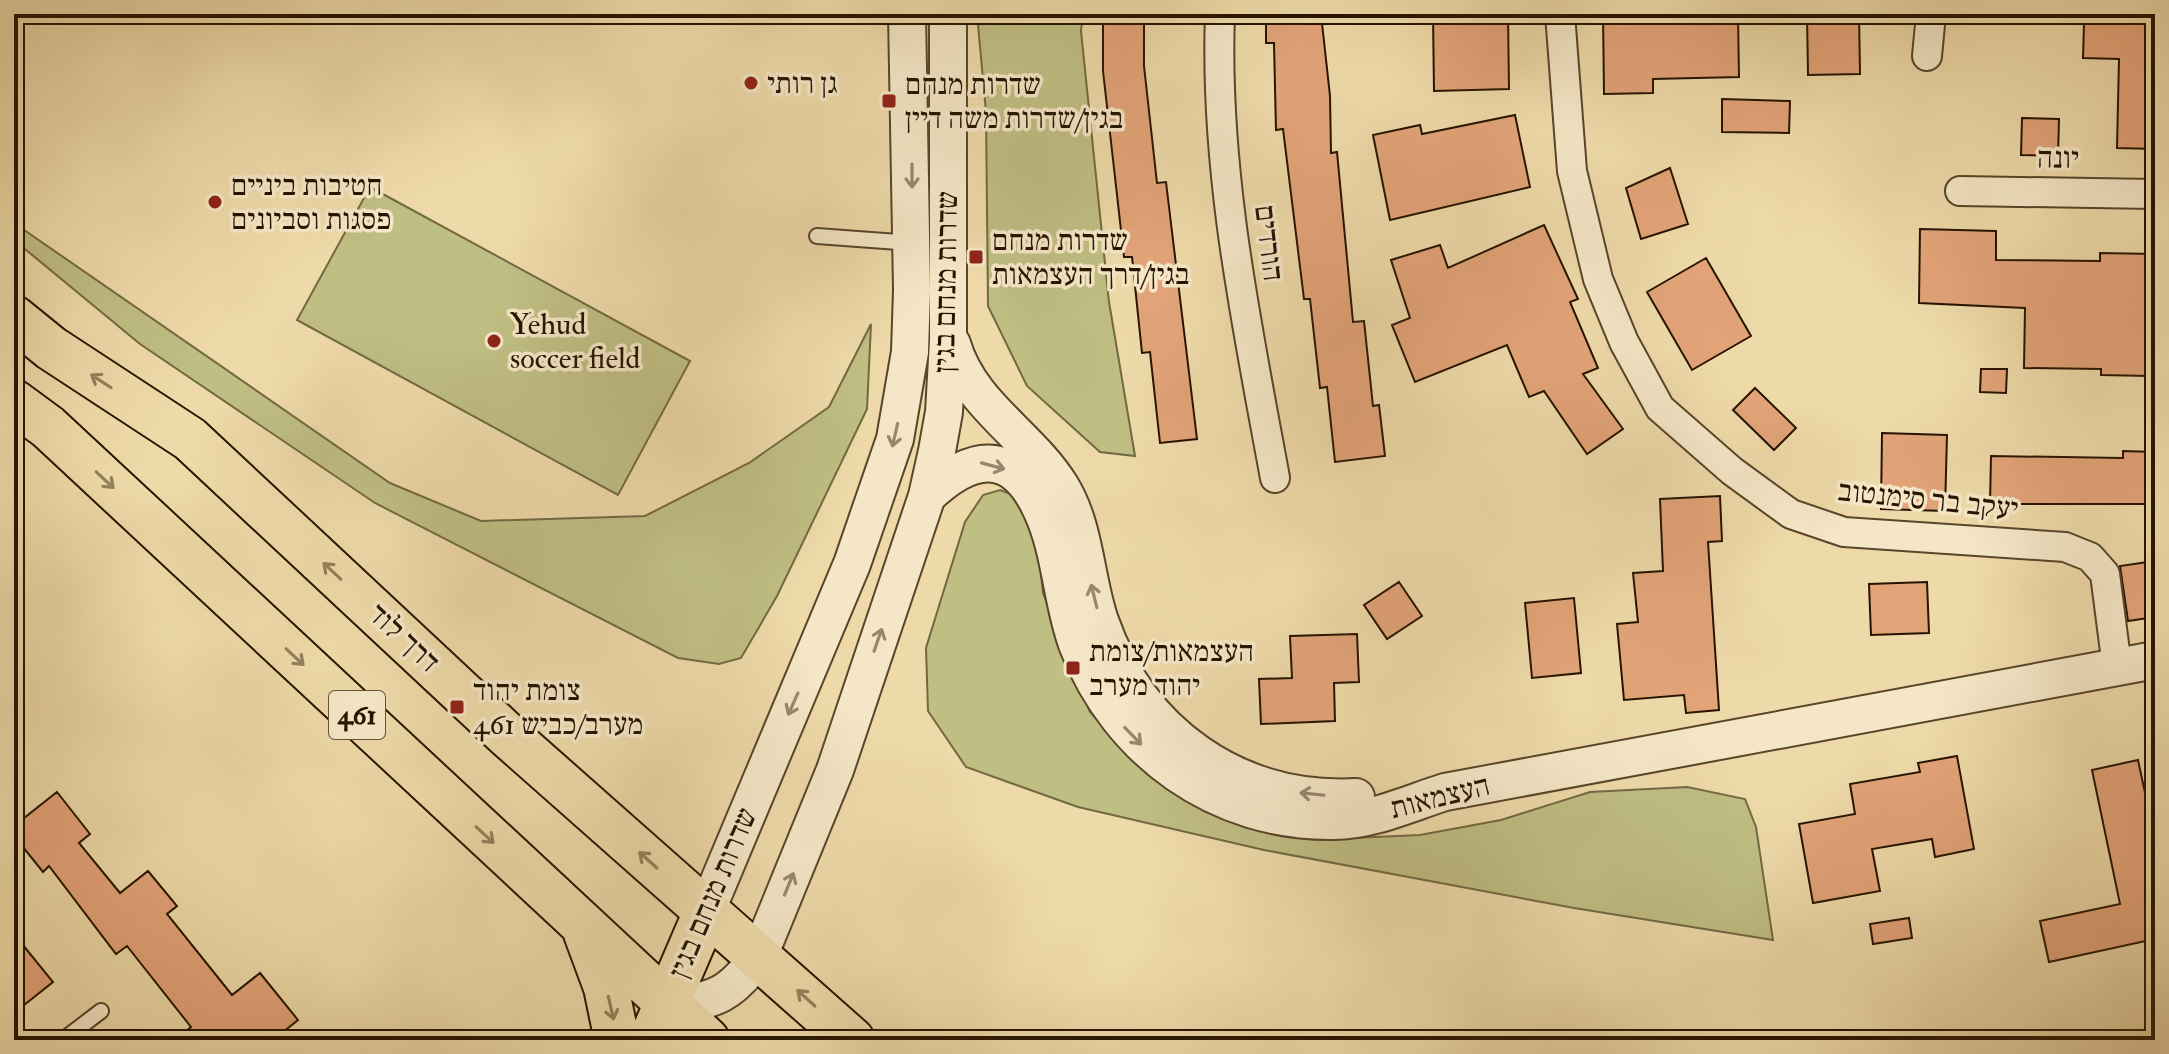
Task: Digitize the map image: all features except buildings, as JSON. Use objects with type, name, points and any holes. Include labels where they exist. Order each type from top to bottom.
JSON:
[{"type":"main road","name":"דרך לוד","points":[[14,318],[51,348],[190,439],[506,734],[852,1040]]},
{"type":"main road","name":"461","points":[[14,402],[48,427],[582,924],[659,1022],[707,1040]]},
{"type":"main road","name":"שדרות מנחם בגין","points":[[659,1022],[706,912]]},
{"type":"main road","points":[[582,924],[606,987],[617,1040]]},
{"type":"street","name":"שדרות מנחם בגין","points":[[706,912],[826,628],[895,439],[910,352],[912,243],[907,14]]},
{"type":"street","name":"שדרות מנחם בגין","points":[[659,1022],[693,1004],[722,995],[742,979],[759,956],[835,770],[927,496],[944,412],[948,328],[948,14]]},
{"type":"street","name":"הורדים","points":[[1220,14],[1218,68],[1233,250],[1275,478]]},
{"type":"street","name":"יעקב בר סימנטוב","points":[[1560,14],[1572,171],[1598,279],[1624,342],[1660,408],[1732,471],[1791,514],[1844,532],[2065,547],[2090,557],[2105,574],[2117,667]]},
{"type":"street","points":[[1927,56],[1931,14]]},
{"type":"street","name":"יונה","points":[[1960,191],[2155,194]]},
{"type":"street","points":[[948,328],[962,372],[974,391],[1043,463],[1061,488],[1082,539],[1100,619],[1113,652],[1133,689],[1166,729],[1220,767],[1278,789],[1344,797],[1445,792]]},
{"type":"street","name":"העצמאות","points":[[927,496],[948,476],[977,462],[993,463],[1013,473],[1041,508],[1067,609],[1092,680],[1109,709],[1161,763],[1228,803],[1262,813],[1336,821],[1361,818],[1445,792],[2155,660]]},
{"type":"lane","points":[[817,236],[912,243]]},
{"type":"lane","points":[[63,1040],[101,1011]]},
{"type":"shaded area","points":[[977,14],[1083,14],[1081,31],[1109,302],[1135,456],[1100,452],[1027,386],[988,306],[986,112]]},
{"type":"shaded area","name":"Yehud soccer field","points":[[370,187],[690,361],[618,495],[297,320]]},
{"type":"shaded area","points":[[14,223],[390,483],[481,521],[645,516],[749,463],[829,407],[871,324],[867,409],[777,596],[741,658],[719,664],[678,658],[375,503],[140,344],[14,240]]},
{"type":"shaded area","points":[[1000,490],[1024,499],[1036,525],[1043,593],[1090,712],[1132,757],[1244,827],[1330,839],[1420,835],[1501,820],[1590,792],[1687,787],[1745,799],[1756,827],[1773,940],[1574,908],[1264,850],[1078,807],[966,767],[928,711],[926,648],[965,522],[983,495]]},
{"type":"place","name":"גן רותי","points":[[751,83]]},
{"type":"place","name":"שדרות מנחם בגין/שדרות משה דיין","points":[[889,101]]},
{"type":"place","name":"חטיבות ביניים פסגות וסביונים","points":[[215,202]]},
{"type":"place","name":"שדרות מנחם בגין/דרך העצמאות","points":[[976,257]]},
{"type":"place","name":"Yehud soccer field","points":[[494,341]]},
{"type":"place","name":"העצמאות/צומת יהוד מערב","points":[[1073,668]]},
{"type":"place","name":"צומת יהוד מערב/כביש 461","points":[[457,707]]}]
